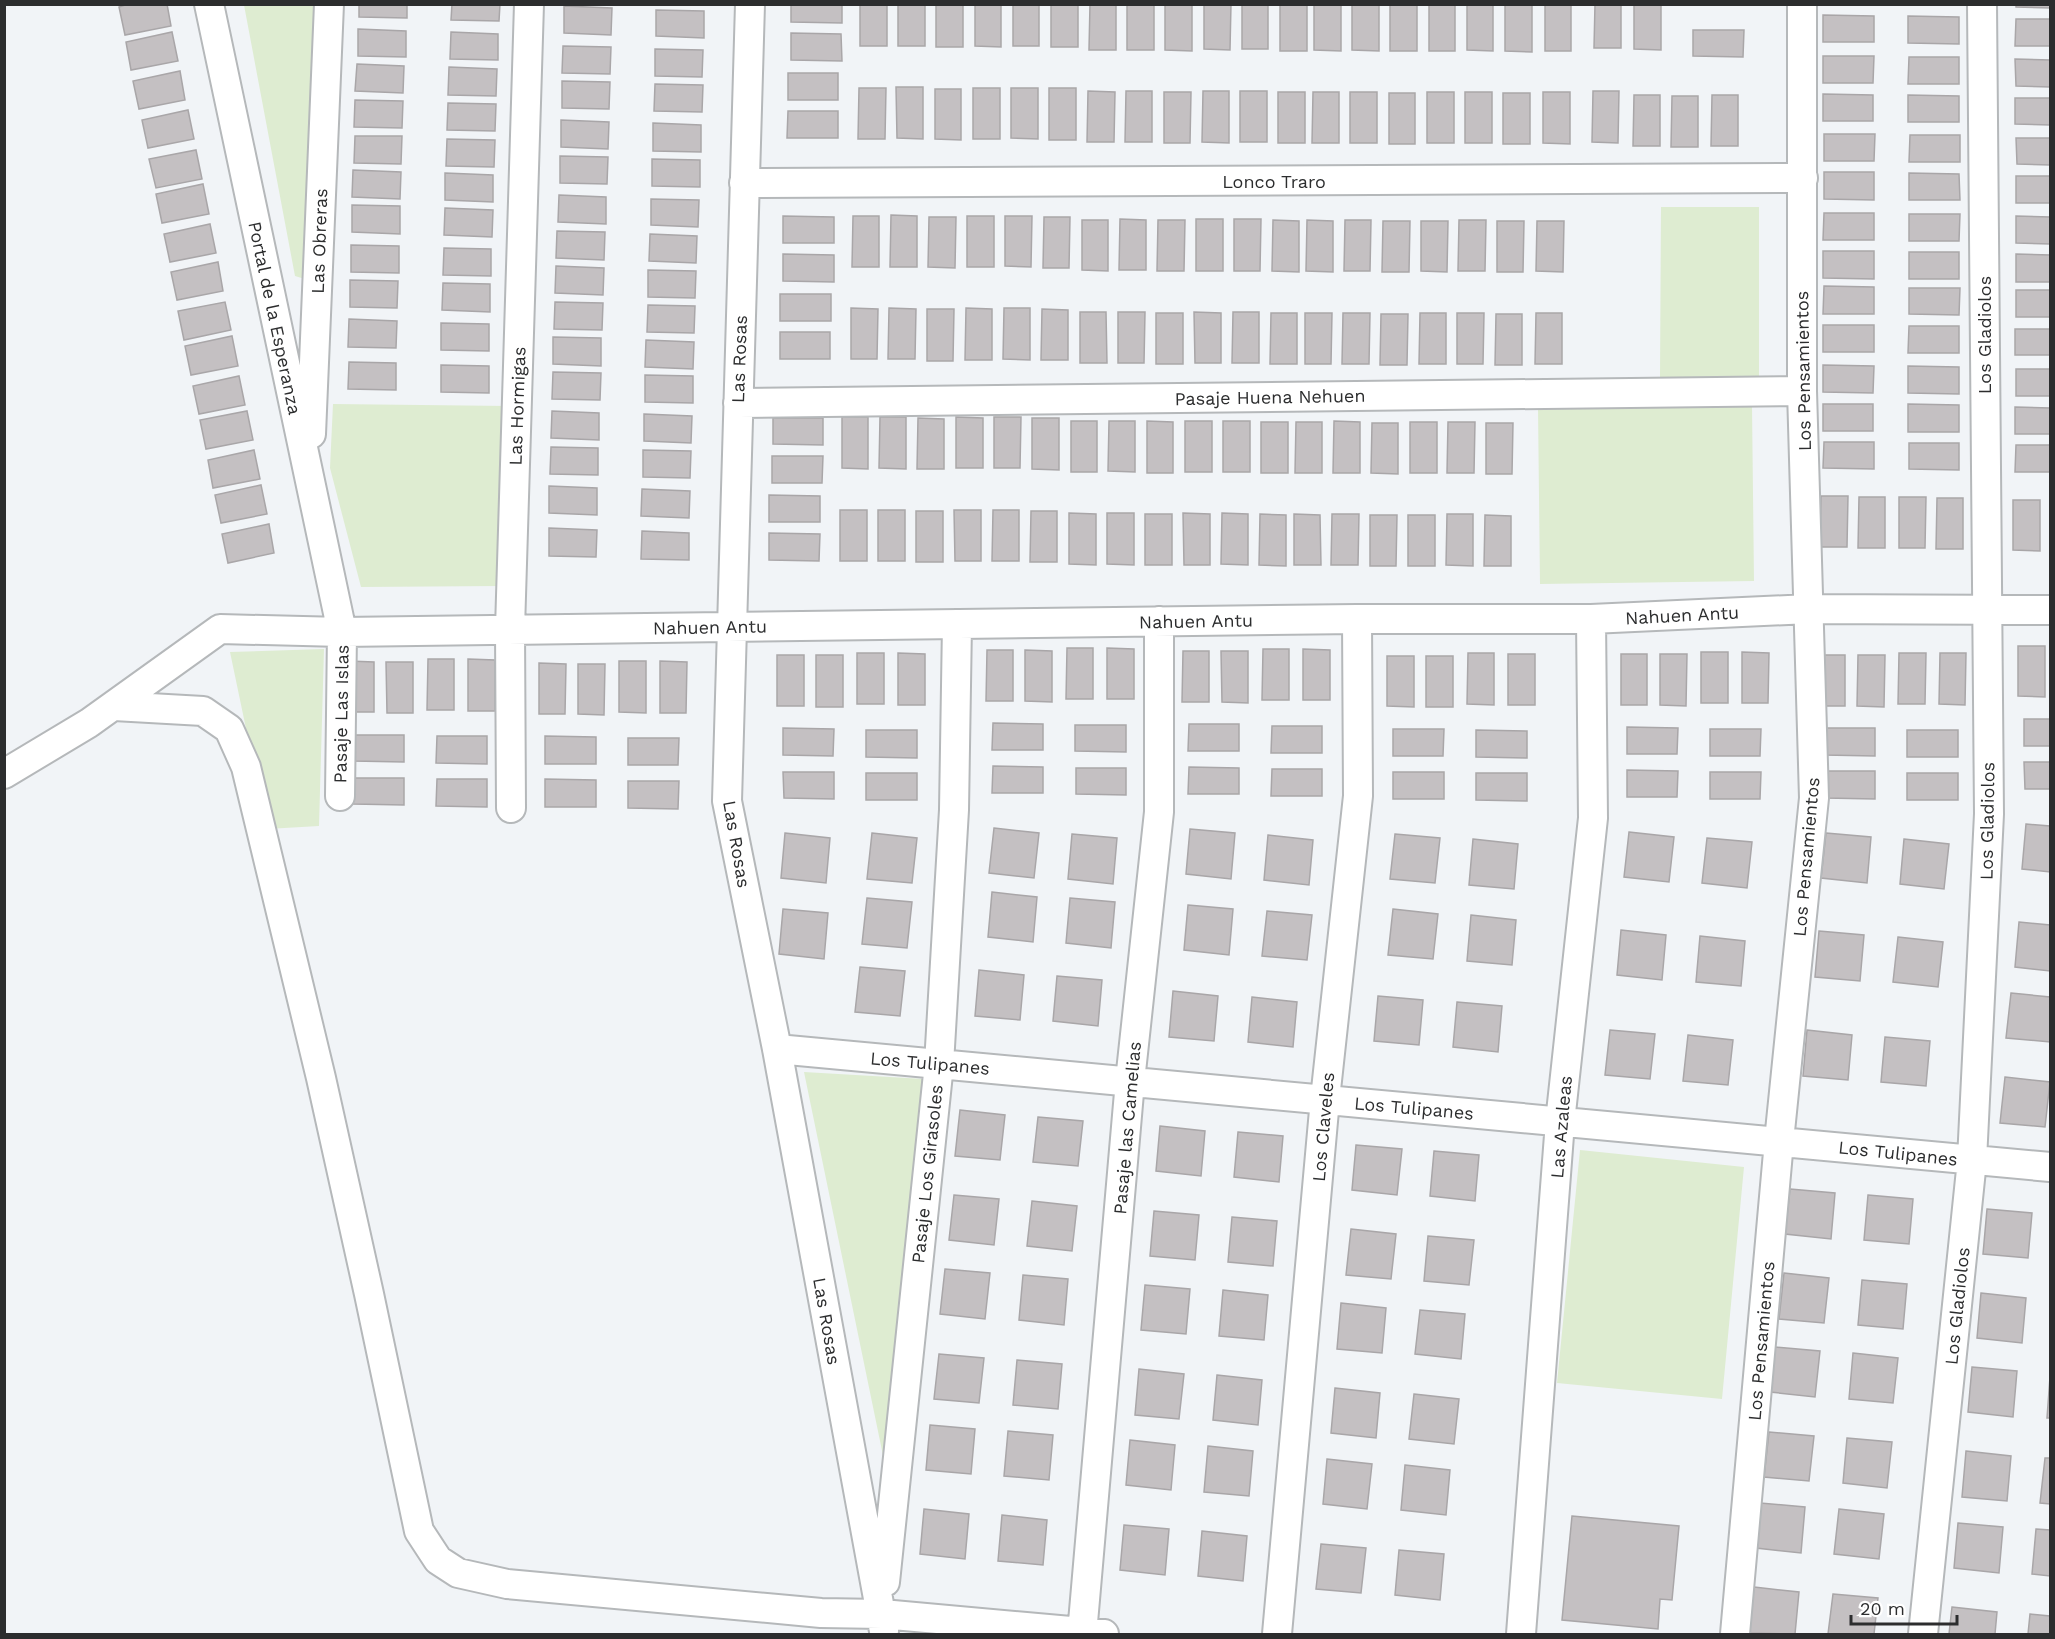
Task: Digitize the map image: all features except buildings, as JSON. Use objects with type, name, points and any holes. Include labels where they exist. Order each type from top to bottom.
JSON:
[{"type":"street","name":"Portal de la Esperanza","points":[[209,4],[342,632]]},
{"type":"street","name":"Las Obreras","points":[[309,477],[329,4]]},
{"type":"street","name":"Las Hormigas","points":[[511,808],[510,629],[529,4]]},
{"type":"street","name":"Las Rosas","points":[[750,4],[727,801],[777,1049],[883,1624]]},
{"type":"street","name":"Los Pensamientos","points":[[1736,1635],[1779,1141],[1814,798],[1802,391],[1802,4]]},
{"type":"street","name":"Los Gladiolos","points":[[1923,1635],[1972,1160],[1989,813],[1982,4]]},
{"type":"street","name":"Lonco Traro","points":[[744,183],[1803,178]]},
{"type":"street","name":"Pasaje Huena Nehuen","points":[[738,403],[1802,391]]},
{"type":"street","name":"Nahuen Antu","points":[[4,774],[89,723],[220,629],[342,632],[1159,621],[1591,619],[1809,609],[2050,610]]},
{"type":"street","name":"Los Claveles","points":[[1277,1635],[1325,1099],[1358,796],[1357,619]]},
{"type":"street","name":"Las Azaleas","points":[[1521,1635],[1560,1122],[1593,818],[1591,619]]},
{"type":"street","name":"Pasaje las Camelias","points":[[1089,1634],[1130,1082],[1159,812],[1159,621]]},
{"type":"street","name":"Pasaje Los Girasoles","points":[[883,1624],[939,1064],[954,810],[957,624]]},
{"type":"street","name":"Pasaje Las Islas","points":[[340,796],[342,632]]},
{"type":"street","points":[[114,706],[203,711],[229,729],[246,767],[334,1135],[418,1531],[438,1560],[458,1573],[507,1584],[821,1613],[883,1624],[1089,1634]]},
{"type":"street","name":"Los Tulipanes","points":[[777,1049],[2050,1167]]},
{"type":"green space","points":[[244,5],[317,5],[308,280],[295,276]]},
{"type":"green space","points":[[1661,207],[1759,207],[1759,379],[1660,379]]},
{"type":"green space","points":[[333,404],[509,406],[500,586],[361,587],[330,468]]},
{"type":"green space","points":[[1752,406],[1754,581],[1540,584],[1538,408]]},
{"type":"green space","points":[[324,649],[319,826],[267,829],[230,652]]},
{"type":"green space","points":[[804,1072],[924,1079],[886,1470]]},
{"type":"green space","points":[[1580,1150],[1744,1167],[1722,1399],[1557,1383]]}]
